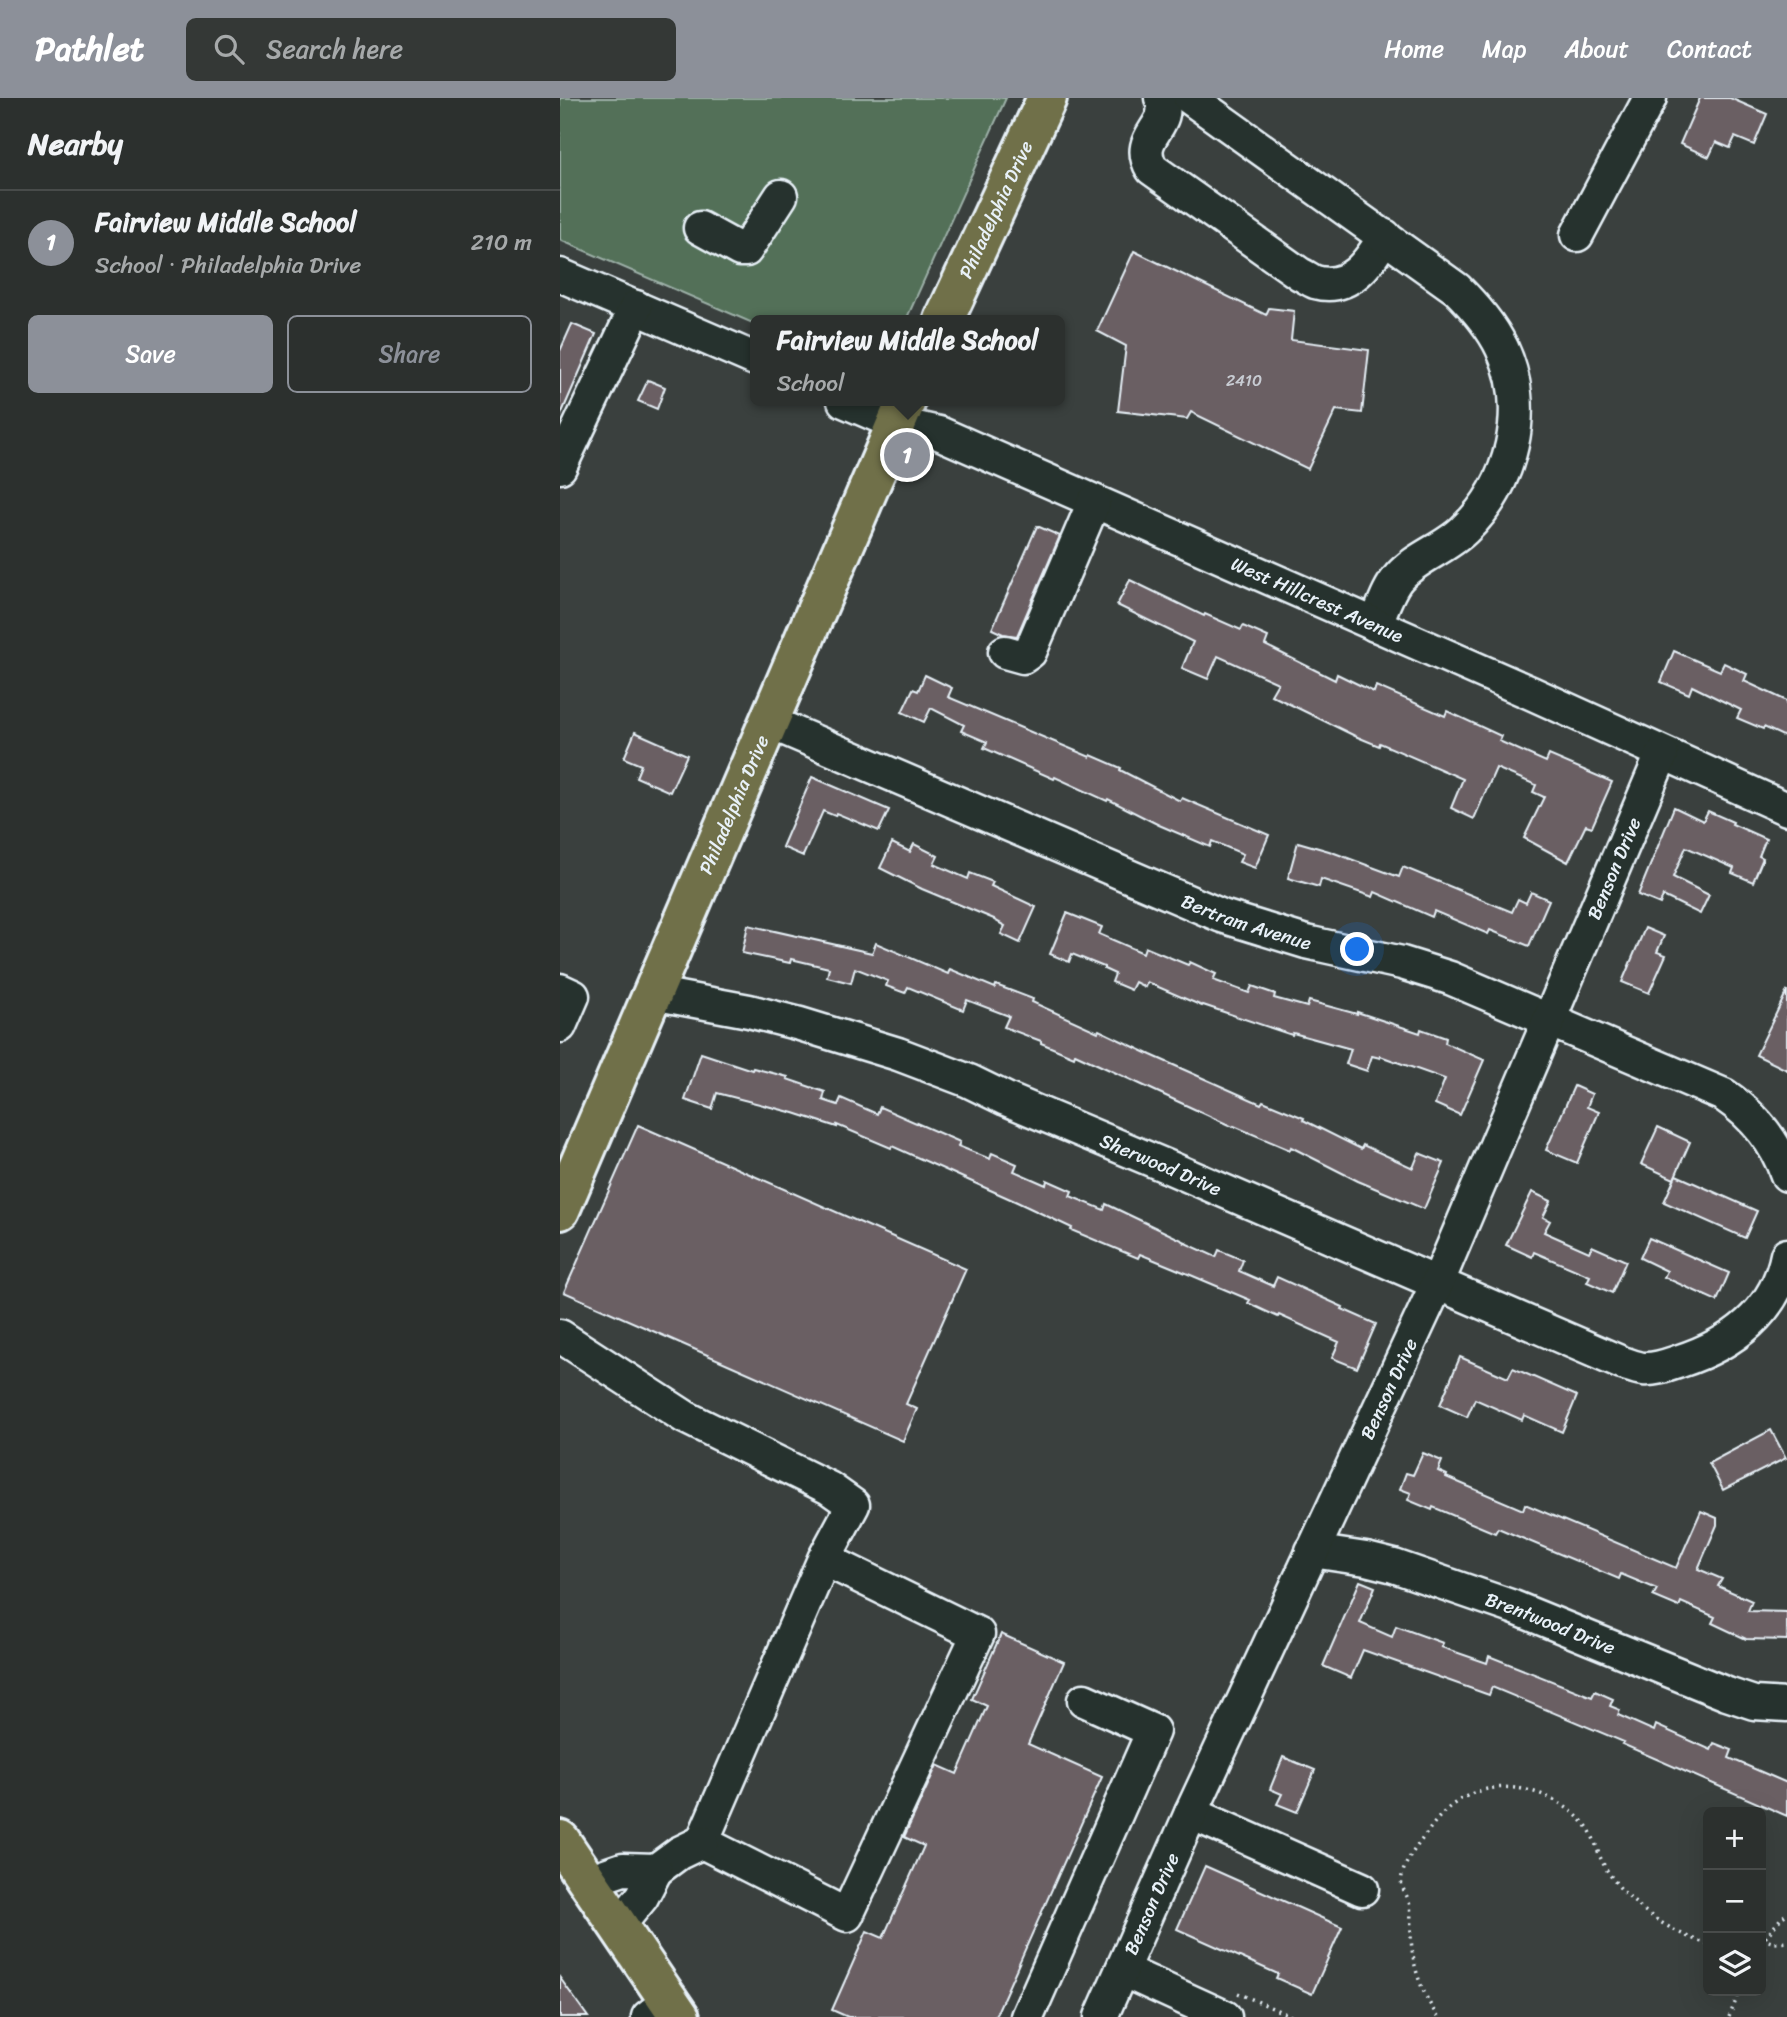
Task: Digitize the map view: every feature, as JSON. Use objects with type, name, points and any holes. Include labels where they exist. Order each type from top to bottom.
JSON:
[{"type":"main road","name":"Philadelphia Drive","points":[[946,315],[1047,98]]},
{"type":"main road","name":"Philadelphia Drive","points":[[560,1210],[900,412]]},
{"type":"main road","points":[[560,1840],[618,1926],[666,2012]]},
{"type":"street","points":[[1161,98],[1165,107],[1164,115],[1145,150],[1146,160],[1152,169],[1300,274],[1316,282],[1333,283],[1351,279],[1372,258],[1385,236]]},
{"type":"street","points":[[1190,98],[1457,289],[1478,309],[1493,331],[1507,360],[1516,415],[1509,458],[1501,482],[1487,505],[1463,532],[1397,578],[1376,625]]},
{"type":"street","points":[[1577,234],[1650,98]]},
{"type":"street","points":[[700,228],[740,250],[746,250],[781,196]]},
{"type":"street","points":[[560,275],[750,357]]},
{"type":"street","points":[[563,453],[636,307]]},
{"type":"street","name":"West Hillcrest Avenue","points":[[869,406],[900,412],[939,433],[1531,693],[1787,809]]},
{"type":"street","points":[[1005,652],[1023,657],[1030,652],[1094,502]]},
{"type":"street","name":"Bertram Avenue","points":[[769,722],[1222,916],[1306,942],[1402,963],[1438,974],[1482,990],[1724,1095],[1762,1129],[1781,1155],[1787,1175]]},
{"type":"street","name":"Benson Drive","points":[[1101,2017],[1191,1813],[1437,1284],[1662,754]]},
{"type":"street","points":[[560,990],[573,996],[560,1026]]},
{"type":"street","name":"Sherwood Drive","points":[[652,993],[749,1011],[800,1024],[969,1081],[1622,1363],[1644,1369],[1659,1368],[1723,1344],[1741,1331],[1777,1288],[1787,1255]]},
{"type":"street","points":[[560,1336],[685,1417],[829,1488],[853,1505],[824,1559],[702,1842],[679,1853],[656,1870],[642,1897],[618,1926]]},
{"type":"street","name":"Brentwood Drive","points":[[1312,1551],[1394,1566],[1513,1607],[1727,1694],[1754,1703],[1787,1705]]},
{"type":"street","points":[[702,1842],[846,1915],[978,1634],[824,1559]]},
{"type":"street","points":[[1027,2017],[1153,1731],[1084,1700]]},
{"type":"street","points":[[1191,1813],[1362,1889]]},
{"type":"street","points":[[588,1881],[623,1869],[656,1870]]},
{"type":"street","points":[[1122,1970],[1225,2017]]},
{"type":"path","points":[[1438,2017],[1423,1990],[1416,1969],[1410,1931],[1412,1914],[1402,1885],[1402,1875],[1422,1839],[1437,1820],[1469,1794],[1492,1787],[1528,1789],[1552,1798],[1570,1811],[1586,1825],[1602,1862],[1627,1895],[1675,1932],[1703,1942]]},
{"type":"path","points":[[1766,1935],[1787,1914]]},
{"type":"path","points":[[1766,1941],[1787,1942]]},
{"type":"path","points":[[1729,2017],[1738,1996]]},
{"type":"green space","points":[[560,98],[1006,98],[908,315],[750,315],[750,322],[560,240]]},
{"type":"building","points":[[1700,98],[1730,98],[1767,114],[1754,145],[1735,137],[1730,148],[1716,142],[1709,157],[1680,144]]},
{"type":"building","points":[[1134,251],[1266,315],[1269,308],[1294,311],[1291,340],[1369,350],[1362,413],[1336,410],[1308,469],[1191,412],[1187,419],[1118,411],[1126,346],[1097,331]]},
{"type":"building","points":[[572,324],[596,334],[560,417],[560,351]]},
{"type":"building","points":[[648,380],[665,387],[657,409],[638,401]]},
{"type":"building","points":[[1037,526],[1060,536],[1017,636],[1003,634],[992,629]]},
{"type":"building","points":[[1130,580],[1204,616],[1205,614],[1241,630],[1243,626],[1268,637],[1265,645],[1335,680],[1337,674],[1374,692],[1376,686],[1445,716],[1447,711],[1501,736],[1499,741],[1546,762],[1549,755],[1612,782],[1592,827],[1586,825],[1568,862],[1524,838],[1544,797],[1533,792],[1536,785],[1496,768],[1474,819],[1451,808],[1463,779],[1380,743],[1379,746],[1355,736],[1271,695],[1278,683],[1218,656],[1208,679],[1182,668],[1193,642],[1117,605]]},
{"type":"building","points":[[1674,651],[1720,671],[1724,663],[1747,674],[1744,681],[1787,701],[1787,738],[1737,718],[1741,710],[1692,686],[1689,694],[1661,682]]},
{"type":"building","points":[[925,675],[952,688],[948,697],[1121,768],[1120,770],[1180,801],[1182,798],[1269,835],[1255,868],[1239,862],[1243,854],[1212,841],[1210,847],[1108,799],[1107,801],[984,748],[987,742],[961,731],[964,725],[931,708],[924,722],[902,712],[913,689],[918,691]]},
{"type":"building","points":[[635,732],[687,755],[670,792],[636,777],[641,765],[624,758]]},
{"type":"building","points":[[812,777],[889,810],[879,831],[836,813],[835,816],[823,811],[803,856],[782,847]]},
{"type":"building","points":[[1674,807],[1703,821],[1708,811],[1766,839],[1759,856],[1763,858],[1753,882],[1732,873],[1734,868],[1686,847],[1673,877],[1709,895],[1700,914],[1663,896],[1660,904],[1638,895]]},
{"type":"building","points":[[1298,842],[1399,877],[1403,867],[1512,912],[1518,899],[1526,903],[1531,892],[1549,900],[1529,946],[1490,930],[1488,934],[1434,911],[1432,917],[1375,892],[1373,897],[1321,879],[1319,887],[1288,878]]},
{"type":"building","points":[[892,843],[910,852],[914,844],[938,856],[934,864],[968,879],[970,873],[993,882],[991,886],[1036,907],[1020,943],[1001,934],[1005,926],[994,919],[880,868]]},
{"type":"building","points":[[1067,913],[1102,927],[1099,934],[1143,953],[1145,947],[1188,965],[1190,962],[1216,974],[1213,980],[1249,993],[1252,986],[1275,994],[1274,998],[1307,1007],[1309,1001],[1357,1012],[1420,1033],[1421,1029],[1446,1038],[1445,1043],[1484,1060],[1460,1115],[1435,1104],[1445,1079],[1380,1056],[1372,1056],[1367,1071],[1346,1064],[1351,1049],[1293,1033],[1292,1035],[1202,1006],[1147,982],[1145,987],[1135,982],[1131,990],[1112,982],[1115,974],[1104,967],[1072,954],[1069,962],[1050,954]]},
{"type":"building","points":[[748,925],[872,953],[876,943],[948,974],[950,969],[995,988],[996,985],[1033,999],[1032,1002],[1261,1104],[1263,1101],[1304,1118],[1303,1120],[1361,1149],[1363,1145],[1413,1168],[1419,1153],[1444,1163],[1424,1209],[1358,1181],[1291,1147],[1290,1150],[1233,1127],[1075,1054],[1074,1057],[1004,1027],[1009,1016],[967,1000],[963,1010],[908,987],[905,993],[886,986],[888,981],[855,968],[851,983],[827,977],[829,968],[791,959],[790,963],[742,953]]},
{"type":"building","points":[[1645,928],[1664,936],[1657,952],[1666,955],[1649,993],[1622,982]]},
{"type":"building","points":[[1787,991],[1787,1070],[1756,1055]]},
{"type":"building","points":[[701,1053],[752,1070],[753,1068],[788,1077],[787,1079],[825,1092],[823,1100],[838,1105],[841,1098],[877,1114],[880,1107],[960,1142],[958,1146],[990,1159],[992,1153],[1017,1164],[1014,1171],[1046,1185],[1047,1180],[1072,1191],[1070,1196],[1104,1210],[1106,1204],[1216,1257],[1219,1250],[1243,1260],[1239,1271],[1273,1286],[1277,1277],[1343,1307],[1342,1309],[1376,1324],[1357,1368],[1332,1358],[1339,1342],[1279,1315],[1278,1317],[1248,1303],[1250,1300],[1174,1268],[1140,1254],[1138,1258],[1071,1230],[1072,1228],[1017,1202],[892,1146],[891,1148],[837,1125],[717,1093],[712,1109],[685,1100]]},
{"type":"building","points":[[1574,1086],[1592,1094],[1587,1107],[1599,1112],[1577,1163],[1546,1150]]},
{"type":"building","points":[[638,1125],[966,1269],[906,1404],[917,1409],[903,1441],[564,1292]]},
{"type":"building","points":[[1658,1127],[1690,1142],[1674,1179],[1641,1164]]},
{"type":"building","points":[[1676,1175],[1757,1211],[1745,1238],[1664,1202]]},
{"type":"building","points":[[1532,1192],[1551,1201],[1543,1217],[1550,1221],[1544,1232],[1589,1252],[1592,1246],[1626,1261],[1612,1293],[1587,1282],[1590,1276],[1534,1252],[1532,1257],[1506,1245]]},
{"type":"building","points":[[1649,1238],[1729,1273],[1717,1301],[1664,1277],[1667,1271],[1640,1258]]},
{"type":"building","points":[[1460,1357],[1508,1378],[1513,1368],[1577,1396],[1562,1432],[1524,1415],[1522,1420],[1475,1399],[1467,1417],[1440,1405]]},
{"type":"building","points":[[1771,1430],[1786,1458],[1723,1490],[1709,1463]]},
{"type":"building","points":[[1423,1453],[1442,1461],[1438,1471],[1447,1475],[1446,1477],[1523,1510],[1525,1504],[1676,1568],[1701,1511],[1717,1518],[1717,1525],[1698,1569],[1722,1579],[1718,1586],[1752,1601],[1748,1611],[1787,1612],[1787,1640],[1746,1639],[1712,1623],[1715,1617],[1681,1602],[1679,1607],[1653,1596],[1657,1589],[1621,1574],[1619,1579],[1498,1528],[1495,1533],[1433,1507],[1432,1510],[1408,1500],[1411,1493],[1400,1489],[1406,1473],[1413,1475]]},
{"type":"building","points":[[1360,1581],[1375,1587],[1360,1623],[1392,1637],[1396,1626],[1443,1643],[1441,1647],[1487,1663],[1489,1656],[1592,1697],[1595,1691],[1613,1699],[1610,1706],[1620,1710],[1618,1715],[1654,1731],[1656,1725],[1711,1750],[1714,1743],[1732,1750],[1729,1758],[1787,1783],[1787,1816],[1622,1744],[1624,1742],[1492,1687],[1489,1695],[1363,1650],[1351,1678],[1323,1666]]},
{"type":"building","points":[[1001,1634],[1064,1662],[1028,1744],[1102,1777],[995,2017],[848,2017],[832,2010],[867,1931],[883,1938],[924,1846],[904,1837],[937,1765],[957,1774],[987,1706],[972,1699]]},
{"type":"building","points":[[1283,1757],[1315,1770],[1297,1812],[1277,1804],[1282,1794],[1270,1789]]},
{"type":"building","points":[[1205,1866],[1342,1927],[1312,1994],[1276,1978],[1278,1974],[1177,1929]]},
{"type":"building","points":[[560,1978],[588,2017],[560,2017]]},
{"type":"place","name":"Fairview Middle School","points":[[907,455]]}]
